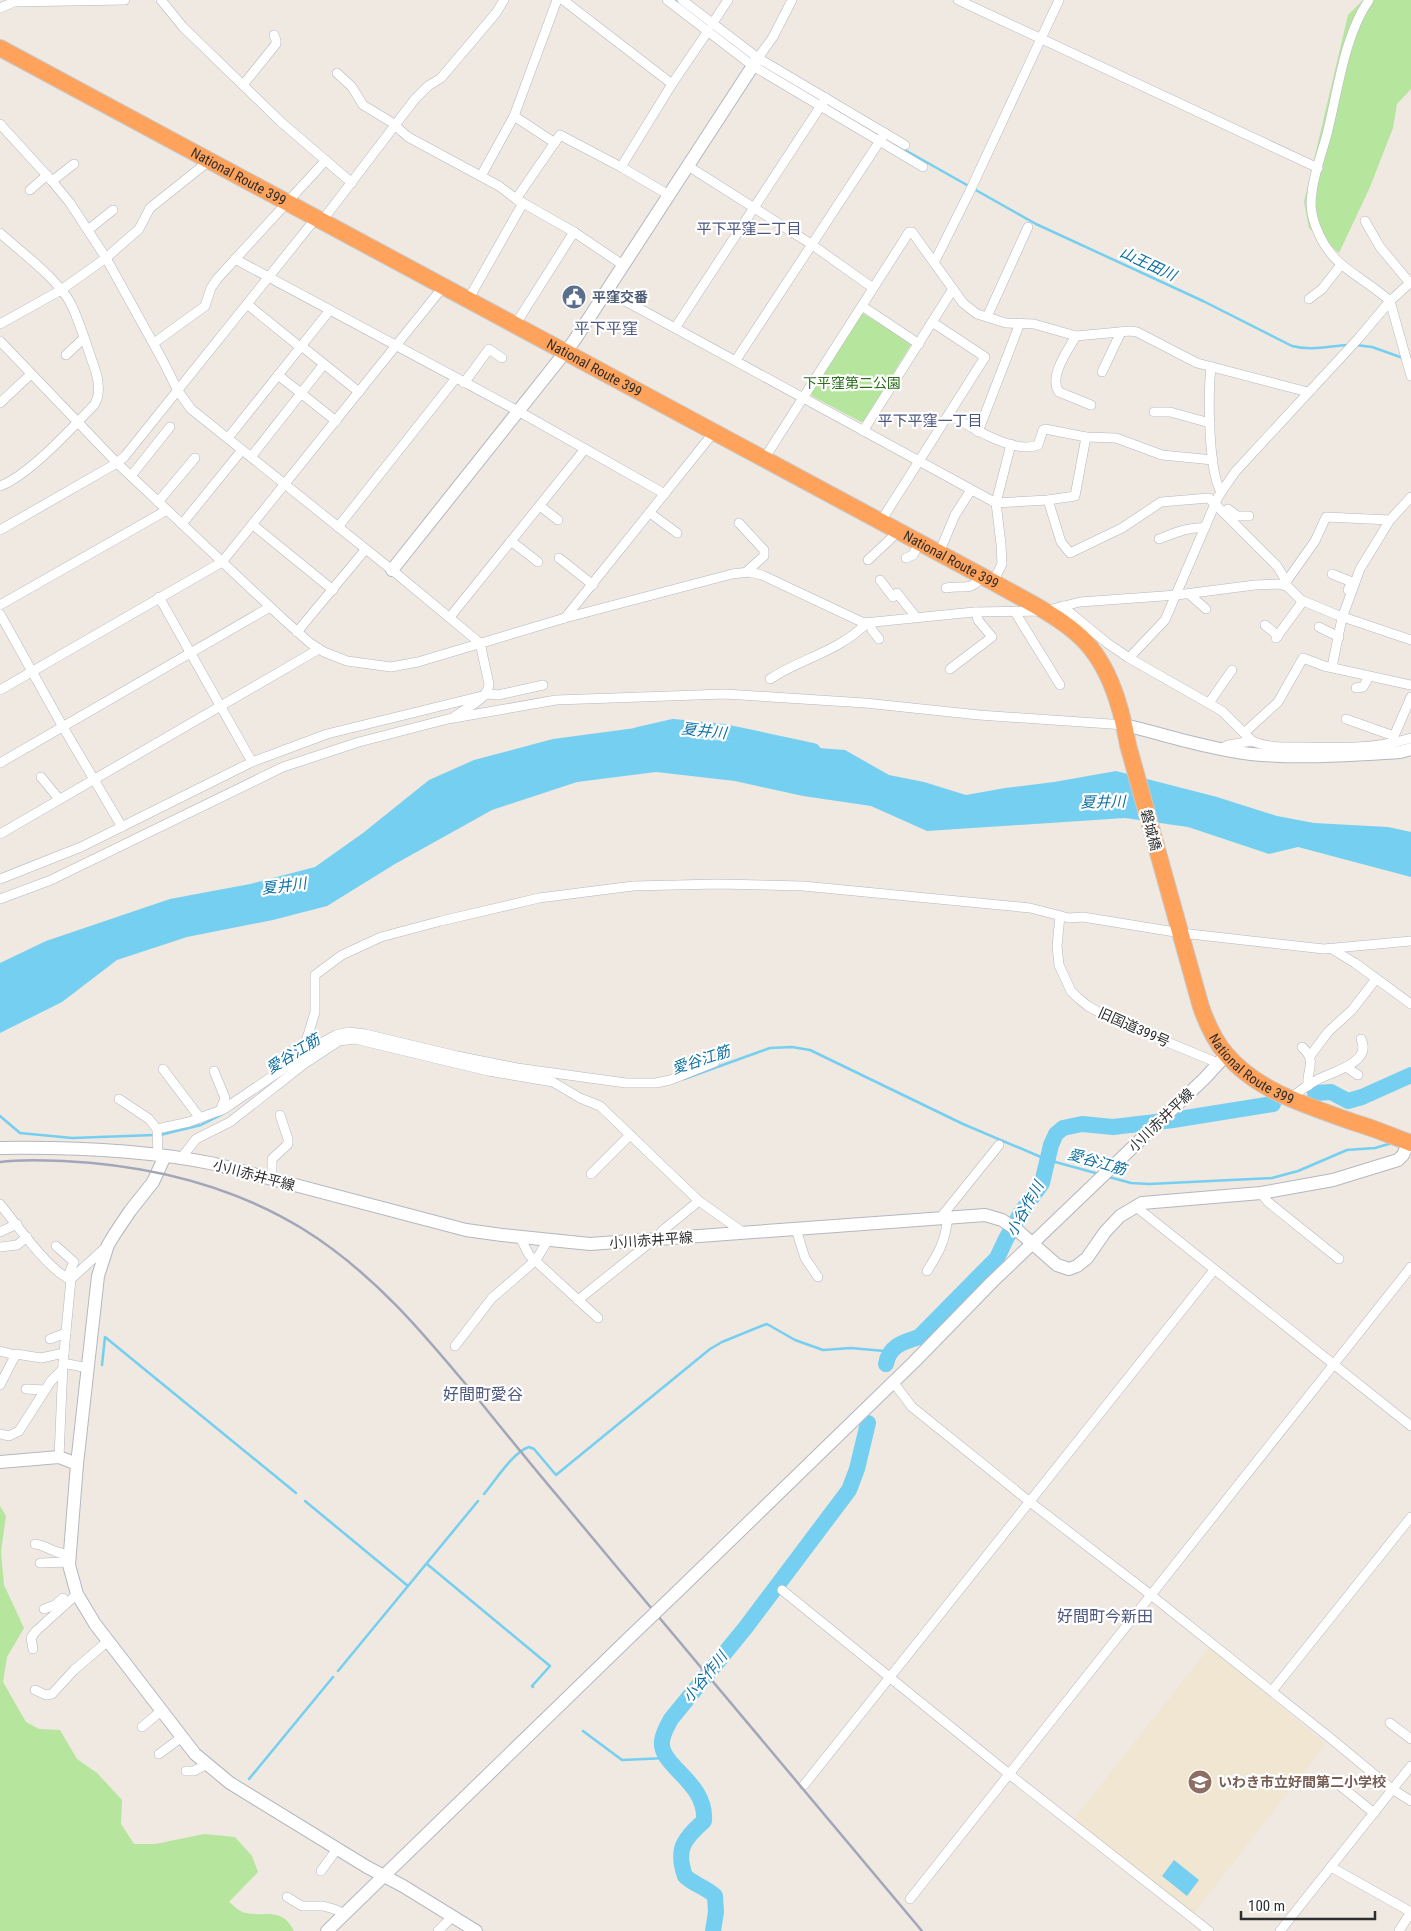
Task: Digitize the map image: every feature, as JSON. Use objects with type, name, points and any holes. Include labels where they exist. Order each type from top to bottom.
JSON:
[{"type":"highway","name":"National Route 399","points":[[0,48],[209,162],[319,219],[920,542],[1044,611],[1076,633],[1095,654],[1108,674],[1124,725],[1128,745]]},
{"type":"highway","name":"磐城橋","points":[[1128,745],[1175,915]]},
{"type":"highway","name":"National Route 399","points":[[1175,915],[1208,1026],[1222,1059],[1290,1098],[1410,1143]]},
{"type":"street","points":[[0,8],[15,1],[125,0]]},
{"type":"street","points":[[162,0],[183,27],[280,122],[352,183]]},
{"type":"street","points":[[0,530],[125,456],[268,277],[352,183],[421,93],[432,82],[441,78],[496,13],[504,0]]},
{"type":"street","points":[[481,176],[514,116],[557,0]]},
{"type":"street","points":[[563,0],[672,84]]},
{"type":"street","points":[[667,0],[710,28],[756,62],[883,137],[923,166]]},
{"type":"street","points":[[682,0],[710,28]]},
{"type":"street","points":[[621,167],[672,84],[728,0]]},
{"type":"street","points":[[392,570],[565,352],[773,37],[792,0]]},
{"type":"street","points":[[958,0],[1318,168]]},
{"type":"street","points":[[934,263],[972,188],[1059,0]]},
{"type":"street","points":[[1369,0],[1357,21],[1352,36],[1312,192],[1313,217],[1323,242],[1340,265],[1390,301],[1411,376]]},
{"type":"street","points":[[243,85],[276,44],[274,35]]},
{"type":"street","points":[[337,73],[352,87],[363,105],[391,122],[420,145],[444,155],[500,186],[519,201],[574,232],[623,265]]},
{"type":"street","points":[[675,328],[824,102]]},
{"type":"street","points":[[514,116],[555,143]]},
{"type":"street","points":[[0,124],[50,178],[70,203],[106,258],[154,343],[178,391],[190,408],[480,643],[489,684],[484,696],[452,718]]},
{"type":"street","points":[[468,300],[519,201],[560,135],[669,195]]},
{"type":"street","points":[[883,137],[905,145]]},
{"type":"street","points":[[736,360],[883,137]]},
{"type":"street","points":[[154,343],[205,306],[211,288],[235,259],[326,160]]},
{"type":"street","points":[[0,324],[62,290],[106,258],[139,229],[150,208],[209,162]]},
{"type":"street","points":[[30,190],[74,164]]},
{"type":"street","points":[[688,166],[811,244],[874,288]]},
{"type":"street","points":[[88,230],[113,210]]},
{"type":"street","points":[[1129,658],[1165,620],[1218,498],[1235,472],[1358,339],[1390,301],[1411,282],[1380,247],[1365,221]]},
{"type":"street","points":[[987,317],[1028,227]]},
{"type":"street","points":[[515,325],[574,232]]},
{"type":"street","points":[[764,459],[908,232],[912,232],[953,289],[970,309],[987,317],[1006,322],[1034,324],[1076,336],[1137,332],[1188,359],[1308,392]]},
{"type":"street","points":[[0,233],[62,290],[70,303],[96,372],[98,397],[94,405],[77,423],[34,463],[0,486]]},
{"type":"street","points":[[235,259],[518,411],[665,494]]},
{"type":"street","points":[[1309,299],[1322,289],[1340,265]]},
{"type":"street","points":[[0,690],[222,562],[443,286]]},
{"type":"street","points":[[863,431],[953,289]]},
{"type":"street","points":[[607,291],[736,360],[802,399],[996,503],[1048,500],[1075,496],[1086,437]]},
{"type":"street","points":[[247,304],[360,392]]},
{"type":"street","points":[[862,306],[919,344]]},
{"type":"street","points":[[228,438],[330,310]]},
{"type":"street","points":[[881,521],[985,357],[932,322]]},
{"type":"street","points":[[978,432],[1020,324]]},
{"type":"street","points":[[1102,372],[1115,341],[1121,332]]},
{"type":"street","points":[[1076,336],[1055,376],[1056,388],[1059,392],[1091,404]]},
{"type":"street","points":[[66,356],[84,338]]},
{"type":"street","points":[[0,341],[77,423],[270,607],[319,649],[347,661],[392,667],[418,662],[565,618],[732,574],[744,573],[762,575],[860,622],[868,623],[976,612],[1044,611],[1062,606],[1105,600],[1177,596],[1255,585],[1287,584]]},
{"type":"street","points":[[338,527],[460,380],[489,348],[502,358]]},
{"type":"street","points":[[251,457],[324,364]]},
{"type":"street","points":[[1212,367],[1210,423],[1218,498],[1277,566],[1297,597],[1340,616],[1411,640]]},
{"type":"street","points":[[0,403],[32,374]]},
{"type":"street","points":[[278,375],[336,421]]},
{"type":"street","points":[[1154,412],[1170,412],[1210,423]]},
{"type":"street","points":[[949,414],[978,432],[1022,446],[1037,446],[1045,429],[1086,437],[1116,438],[1162,454],[1213,460]]},
{"type":"street","points":[[131,476],[170,427]]},
{"type":"street","points":[[565,618],[714,432]]},
{"type":"street","points":[[946,588],[972,586],[988,579],[1002,564],[996,503],[1011,444]]},
{"type":"street","points":[[182,524],[242,450]]},
{"type":"street","points":[[450,617],[585,450]]},
{"type":"street","points":[[158,502],[195,458]]},
{"type":"street","points":[[939,553],[954,515],[972,490]]},
{"type":"street","points":[[1048,500],[1061,542],[1070,553],[1122,528],[1160,502],[1218,498]]},
{"type":"street","points":[[1218,498],[1237,516],[1249,516]]},
{"type":"street","points":[[1340,616],[1360,569],[1390,520],[1411,498]]},
{"type":"street","points":[[540,506],[558,520]]},
{"type":"street","points":[[0,605],[167,510]]},
{"type":"street","points":[[650,513],[677,534]]},
{"type":"street","points":[[1287,584],[1315,541],[1326,517],[1390,520]]},
{"type":"street","points":[[739,523],[764,550],[764,556],[744,573]]},
{"type":"street","points":[[253,525],[333,590]]},
{"type":"street","points":[[1159,539],[1195,528],[1205,528]]},
{"type":"street","points":[[868,560],[898,531]]},
{"type":"street","points":[[511,541],[538,562]]},
{"type":"street","points":[[906,558],[913,556],[920,542]]},
{"type":"street","points":[[298,632],[365,550]]},
{"type":"street","points":[[559,558],[592,585]]},
{"type":"street","points":[[1332,574],[1352,582],[1340,616],[1339,637],[1332,667]]},
{"type":"street","points":[[880,580],[893,597],[897,593],[916,618]]},
{"type":"street","points":[[1189,594],[1206,609]]},
{"type":"street","points":[[159,597],[252,762]]},
{"type":"street","points":[[1265,625],[1277,637],[1303,601]]},
{"type":"street","points":[[1062,606],[1107,644],[1222,711],[1252,741]]},
{"type":"street","points":[[0,763],[270,607]]},
{"type":"street","points":[[950,669],[992,637],[978,620],[976,612]]},
{"type":"street","points":[[1015,612],[1060,686]]},
{"type":"street","points":[[0,614],[122,827]]},
{"type":"street","points":[[868,623],[879,638]]},
{"type":"street","points":[[770,679],[829,650],[868,623]]},
{"type":"street","points":[[1319,627],[1339,637]]},
{"type":"street","points":[[0,834],[319,649]]},
{"type":"street","points":[[1244,733],[1278,702],[1303,658],[1324,666],[1411,685]]},
{"type":"street","points":[[1209,703],[1232,670]]},
{"type":"street","points":[[1356,688],[1363,687],[1369,677]]},
{"type":"street","points":[[0,878],[80,847],[252,762],[327,734],[490,694],[498,695],[543,685]]},
{"type":"street","points":[[0,899],[51,880],[283,767],[359,742],[452,718],[556,700],[725,694],[865,703],[979,715],[1124,725],[1252,754],[1316,757],[1407,749]]},
{"type":"street","points":[[1346,718],[1394,736],[1411,697]]},
{"type":"street","points":[[1222,748],[1228,745],[1252,741],[1268,746],[1356,748],[1384,745],[1411,738]]},
{"type":"street","points":[[42,776],[59,799]]},
{"type":"street","points":[[301,1058],[315,1012],[315,975],[342,955],[380,937],[457,917],[539,898],[633,886],[803,886],[1030,908],[1068,918],[1083,917],[1181,933],[1330,948],[1411,941]]},
{"type":"street","name":"旧国道399号","points":[[1060,916],[1057,946],[1059,965],[1071,991],[1078,998],[1108,1017],[1222,1059]]},
{"type":"street","points":[[1330,948],[1411,1004]]},
{"type":"street","points":[[1310,1056],[1328,1032],[1352,1010],[1376,979]]},
{"type":"street","points":[[157,1129],[189,1122],[236,1102],[336,1035],[349,1032],[517,1068],[609,1079],[626,1083],[670,1080],[715,1062]]},
{"type":"street","points":[[182,1158],[192,1143],[200,1136],[230,1122],[304,1064],[339,1041],[350,1039],[488,1071],[553,1082],[580,1098],[600,1106],[699,1201],[744,1233]]},
{"type":"street","points":[[1290,1098],[1317,1080],[1346,1067],[1361,1055],[1364,1048],[1361,1039]]},
{"type":"street","points":[[1302,1047],[1310,1056],[1311,1061],[1308,1086]]},
{"type":"street","name":"小川赤井平線","points":[[0,1148],[73,1149],[182,1158],[466,1230],[590,1244],[985,1215],[1002,1220],[1032,1244],[1205,1078],[1222,1059]]},
{"type":"street","points":[[1346,1067],[1358,1075]]},
{"type":"street","points":[[163,1070],[200,1118]]},
{"type":"street","points":[[214,1071],[225,1098],[220,1110]]},
{"type":"street","points":[[119,1099],[149,1119],[157,1129],[161,1156],[154,1182],[130,1211],[108,1245],[98,1276],[77,1464],[69,1558],[71,1579],[76,1591],[95,1624],[195,1754],[230,1783],[476,1931]]},
{"type":"street","points":[[272,1180],[272,1159],[288,1144],[280,1115]]},
{"type":"street","points":[[591,1174],[630,1135]]},
{"type":"street","points":[[327,1931],[893,1382],[1032,1244],[1057,1265],[1065,1269],[1071,1268],[1086,1258],[1120,1216],[1135,1206],[1149,1202],[1261,1193],[1333,1180],[1398,1160],[1410,1143]]},
{"type":"street","points":[[927,1271],[942,1248],[946,1235],[944,1217],[999,1145]]},
{"type":"street","points":[[1261,1193],[1268,1202],[1338,1259]]},
{"type":"street","points":[[578,1300],[654,1240],[662,1231],[699,1201]]},
{"type":"street","points":[[0,1204],[43,1256],[69,1279]]},
{"type":"street","points":[[1135,1206],[1411,1426]]},
{"type":"street","points":[[0,1232],[16,1224]]},
{"type":"street","points":[[796,1229],[805,1258],[818,1277]]},
{"type":"street","points":[[0,1247],[17,1245],[27,1237]]},
{"type":"street","points":[[520,1237],[529,1255],[598,1318]]},
{"type":"street","points":[[455,1346],[492,1298],[536,1260],[548,1240]]},
{"type":"street","points":[[69,1279],[108,1245]]},
{"type":"street","points":[[56,1246],[74,1262],[69,1279],[59,1457]]},
{"type":"street","points":[[910,1899],[1411,1268]]},
{"type":"street","points":[[804,1785],[1214,1270]]},
{"type":"street","points":[[50,1339],[66,1334]]},
{"type":"street","points":[[0,1351],[41,1358],[64,1353]]},
{"type":"street","points":[[0,1385],[15,1355]]},
{"type":"street","points":[[63,1366],[88,1368]]},
{"type":"street","points":[[0,1434],[8,1436],[19,1431],[63,1366]]},
{"type":"street","points":[[893,1382],[912,1407],[1030,1502],[1152,1595],[1392,1789],[1411,1801]]},
{"type":"street","points":[[26,1388],[45,1390]]},
{"type":"street","points":[[0,1462],[59,1457],[77,1464]]},
{"type":"street","points":[[1272,1691],[1411,1517]]},
{"type":"street","points":[[36,1544],[48,1547],[69,1558]]},
{"type":"street","points":[[40,1562],[69,1558]]},
{"type":"street","points":[[782,1590],[1009,1774],[1209,1931]]},
{"type":"street","points":[[44,1609],[56,1605],[76,1591]]},
{"type":"street","points":[[33,1649],[31,1638],[35,1632],[76,1591]]},
{"type":"street","points":[[35,1690],[46,1695],[52,1694],[74,1670],[108,1641]]},
{"type":"street","points":[[142,1728],[162,1710]]},
{"type":"street","points":[[1390,1723],[1411,1740]]},
{"type":"street","points":[[158,1754],[182,1737]]},
{"type":"street","points":[[186,1770],[194,1771],[207,1764]]},
{"type":"street","points":[[1280,1931],[1411,1766]]},
{"type":"street","points":[[1332,1779],[1374,1813]]},
{"type":"street","points":[[321,1871],[337,1849]]},
{"type":"street","points":[[1331,1867],[1411,1912],[1399,1931]]},
{"type":"street","points":[[287,1897],[302,1906],[334,1908],[345,1914]]},
{"type":"street","points":[[438,1931],[452,1917]]},
{"type":"shaded area","name":"いわき市立好間第二小学校","points":[[1209,1648],[1326,1744],[1193,1914],[1073,1820]]},
{"type":"green space","points":[[1363,0],[1411,0],[1411,89],[1397,104],[1393,128],[1370,187],[1339,253],[1309,228],[1304,202],[1348,15]]},
{"type":"green space","name":"下平窪第二公園","points":[[862,313],[912,343],[864,421],[861,422],[812,396],[811,392]]},
{"type":"green space","points":[[0,1506],[6,1516],[1,1552],[4,1585],[24,1628],[7,1657],[3,1682],[26,1722],[39,1729],[60,1730],[77,1759],[97,1773],[122,1800],[121,1824],[134,1844],[155,1844],[204,1834],[235,1837],[252,1856],[258,1872],[229,1902],[244,1912],[279,1916],[294,1931],[0,1931]]},
{"type":"water","points":[[643,727],[701,739],[845,750],[889,775],[924,782],[966,795],[1116,771],[1217,797],[1277,816],[1314,823],[1388,827],[1411,832],[1411,877],[1298,847],[1269,854],[1188,827],[1125,818],[927,831],[871,806],[803,796],[735,781],[656,772],[577,782],[492,810],[395,864],[327,906],[273,920],[187,937],[117,960],[62,1002],[0,1033],[0,963],[46,941],[170,899],[250,884],[315,867],[363,833],[429,780],[474,760],[553,739]]},
{"type":"water","points":[[1174,1860],[1199,1880],[1187,1896],[1162,1876]]},
{"type":"waterway","name":"山王田川","points":[[674,0],[723,37]]},
{"type":"waterway","name":"山王田川","points":[[765,68],[819,100]]},
{"type":"waterway","name":"山王田川","points":[[829,105],[876,133]]},
{"type":"waterway","name":"山王田川","points":[[889,141],[1036,224],[1203,301],[1292,346],[1313,348],[1348,345]]},
{"type":"waterway","name":"山王田川","points":[[1356,345],[1372,347],[1403,358]]},
{"type":"waterway","name":"夏井川","points":[[638,735],[673,727],[724,732],[813,751]]},
{"type":"waterway","name":"愛谷江筋","points":[[684,1079],[770,1048],[792,1047],[810,1050],[963,1124],[1048,1160],[1099,1174]]},
{"type":"waterway","name":"小谷作川","points":[[1315,1093],[1331,1092],[1348,1101],[1362,1097],[1411,1075]]},
{"type":"waterway","name":"小谷作川","points":[[886,1364],[890,1353],[894,1349],[902,1343],[919,1337],[997,1258],[1022,1211],[1042,1183],[1051,1145],[1056,1134],[1063,1128],[1082,1124],[1113,1127],[1173,1120],[1273,1104]]},
{"type":"waterway","name":"愛谷江筋","points":[[160,1135],[201,1125],[223,1114]]},
{"type":"waterway","name":"愛谷江筋","points":[[0,1116],[20,1133],[72,1138],[154,1135]]},
{"type":"waterway","name":"愛谷江筋","points":[[1109,1177],[1131,1183],[1149,1184],[1272,1178],[1298,1171],[1347,1150],[1375,1148],[1392,1143]]},
{"type":"waterway","points":[[484,1494],[511,1461],[529,1447],[534,1449],[556,1475],[710,1349],[722,1342],[764,1325],[767,1324],[795,1340],[823,1350],[851,1348],[884,1351],[888,1355]]},
{"type":"waterway","points":[[102,1365],[105,1337],[296,1493]]},
{"type":"waterway","name":"小谷作川","points":[[713,1931],[716,1912],[715,1896],[685,1876],[681,1858],[687,1838],[704,1821],[703,1807],[691,1785],[668,1759],[663,1750],[663,1735],[671,1719],[746,1627],[849,1490],[857,1469],[868,1423]]},
{"type":"waterway","points":[[305,1501],[408,1586]]},
{"type":"waterway","points":[[338,1671],[478,1501]]},
{"type":"waterway","points":[[427,1564],[550,1666],[533,1687]]},
{"type":"waterway","points":[[249,1779],[333,1677]]},
{"type":"waterway","points":[[583,1731],[622,1760],[667,1758]]},
{"type":"railway","points":[[0,1162],[39,1160],[94,1163],[125,1167],[187,1180],[247,1200],[275,1214],[303,1229],[353,1265],[397,1306],[438,1352],[922,1931]]},
{"type":"place","name":"平窪交番","points":[[574,297]]},
{"type":"place","name":"いわき市立好間第二小学校","points":[[1200,1782]]},
{"type":"district","name":"平下平窪二丁目","points":[[749,229]]},
{"type":"district","name":"平下平窪","points":[[606,328]]},
{"type":"district","name":"平下平窪一丁目","points":[[930,421]]},
{"type":"district","name":"好間町愛谷","points":[[483,1394]]},
{"type":"district","name":"好間町今新田","points":[[1105,1616]]}]
